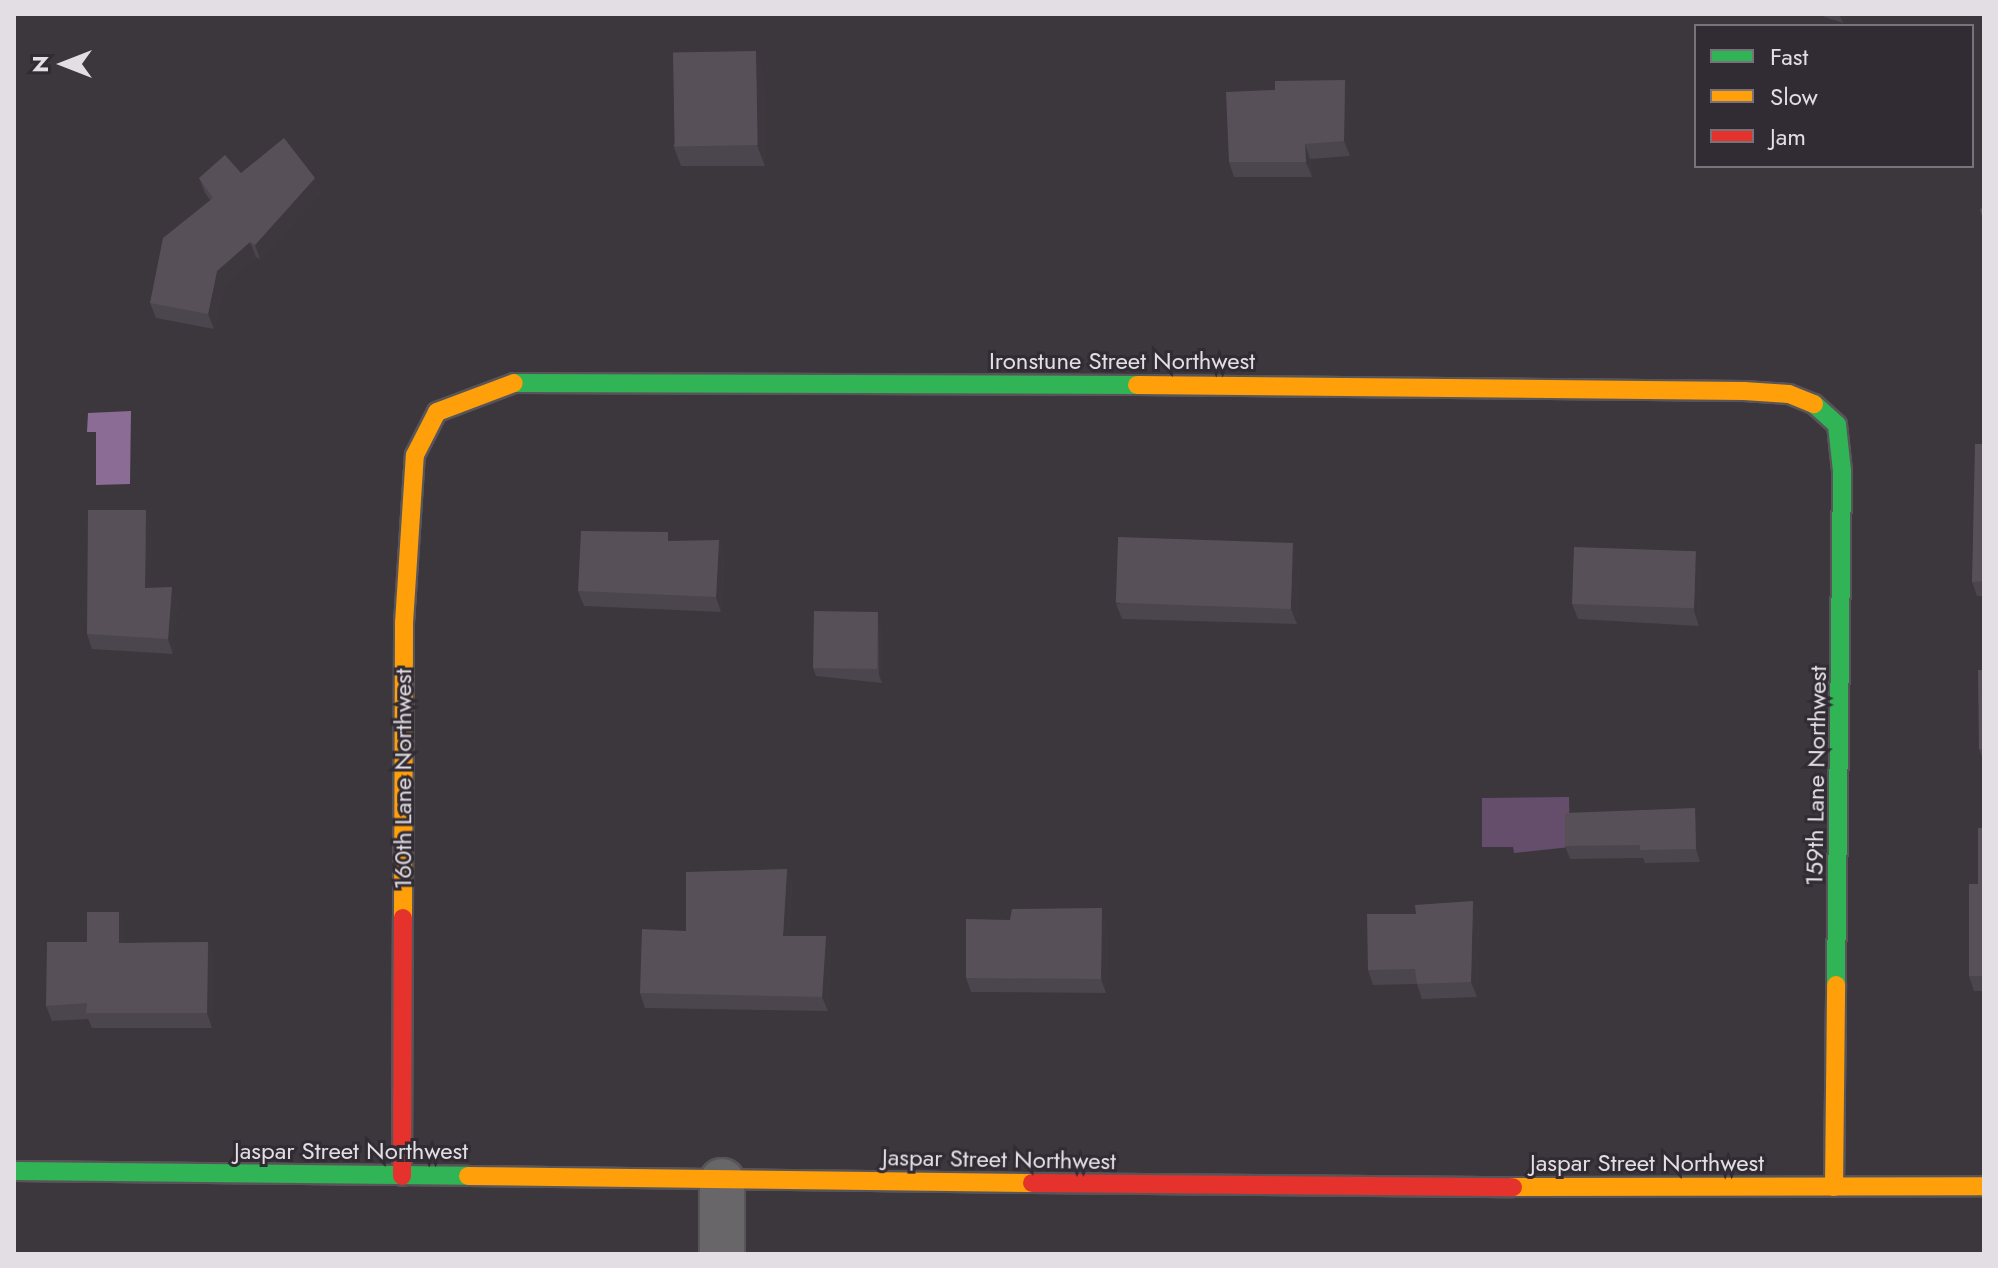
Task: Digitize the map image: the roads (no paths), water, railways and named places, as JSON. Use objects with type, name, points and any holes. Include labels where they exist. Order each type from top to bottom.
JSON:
[{"type":"street","name":"Ironstune Street Northwest","points":[[460,404],[505,383],[594,380],[1789,394]]},
{"type":"street","name":"159th Lane Northwest","points":[[1789,394],[1817,405],[1837,425],[1842,471],[1834,1187]]},
{"type":"street","name":"160th Lane Northwest","points":[[402,1176],[404,623],[415,455],[437,412],[460,404]]},
{"type":"street","name":"Jaspar Street Northwest","points":[[14,1171],[722,1181],[1984,1186]]},
{"type":"street","points":[[722,1181],[722,1254]]}]
